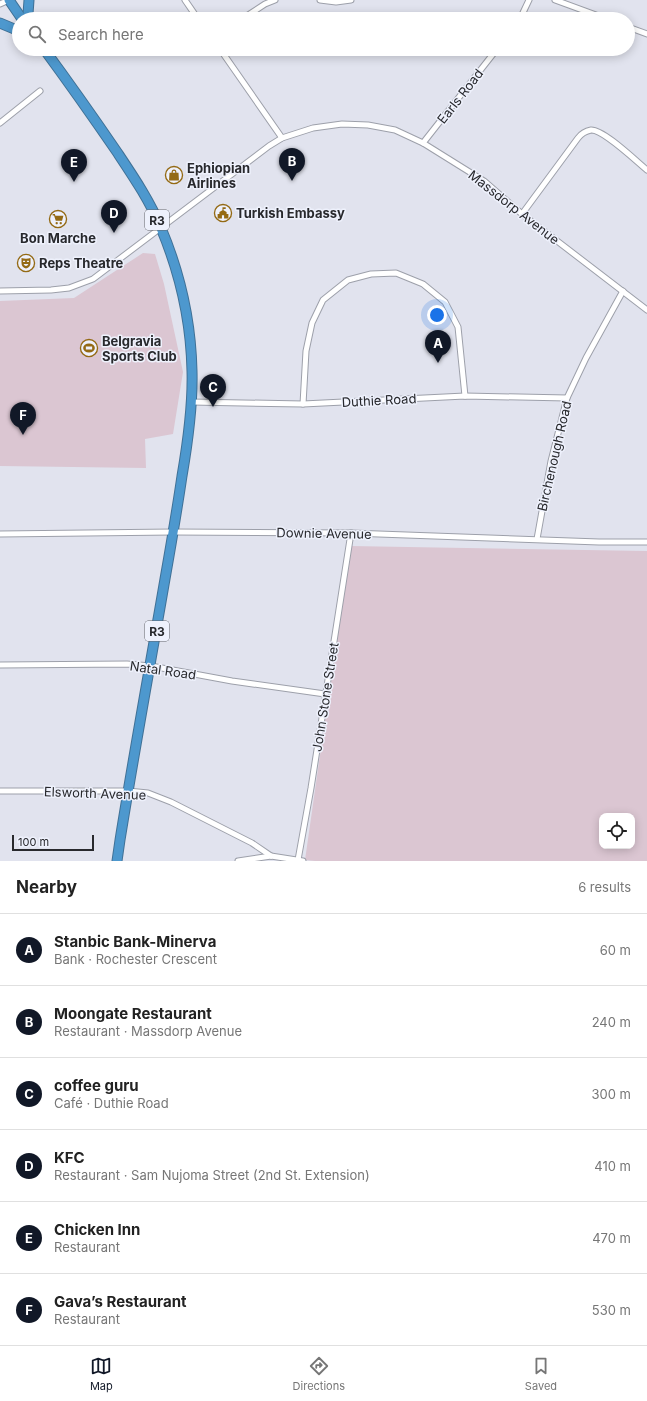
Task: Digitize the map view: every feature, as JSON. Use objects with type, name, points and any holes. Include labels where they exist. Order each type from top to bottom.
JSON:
[{"type":"highway","points":[[9,0],[17,12]]},
{"type":"highway","points":[[28,12],[29,0]]},
{"type":"highway","points":[[0,23],[12,29]]},
{"type":"highway","name":"R3","points":[[49,56],[84,103],[126,166],[161,228],[176,272],[188,327],[192,374],[187,442],[151,666],[117,861]]},
{"type":"street","points":[[0,4],[9,0]]},
{"type":"street","points":[[185,0],[193,12]]},
{"type":"street","points":[[253,12],[265,4],[275,0]]},
{"type":"street","points":[[320,0],[336,2],[351,0]]},
{"type":"street","points":[[523,12],[529,0]]},
{"type":"street","points":[[555,0],[588,12]]},
{"type":"street","points":[[635,30],[647,34]]},
{"type":"street","points":[[225,56],[282,138]]},
{"type":"street","name":"Earls Road","points":[[422,143],[491,56]]},
{"type":"street","points":[[0,122],[40,91]]},
{"type":"street","name":"Massdorp Avenue","points":[[0,291],[51,290],[69,288],[93,279],[238,168],[282,138],[313,128],[342,124],[368,124],[395,130],[422,143],[484,181],[522,214],[647,310]]},
{"type":"street","points":[[522,214],[578,138],[587,131],[595,131],[605,135],[647,170]]},
{"type":"street","points":[[303,404],[306,351],[312,323],[323,300],[348,280],[371,274],[396,273],[423,284],[445,302],[458,327],[465,396]]},
{"type":"street","name":"Birchenough Road","points":[[537,539],[551,461],[567,398],[586,358],[623,291]]},
{"type":"street","name":"Duthie Road","points":[[191,402],[303,404],[465,396],[567,398]]},
{"type":"street","name":"Downie Avenue","points":[[0,534],[173,532],[351,533],[599,542],[647,542]]},
{"type":"street","name":"John Stone Street","points":[[301,860],[325,694],[351,533]]},
{"type":"street","name":"Natal Road","points":[[0,665],[127,664],[151,666],[325,694]]},
{"type":"street","name":"Elsworth Avenue","points":[[0,791],[128,791],[148,793],[171,802],[252,842],[271,856]]},
{"type":"street","points":[[238,861],[271,856],[301,860]]},
{"type":"shaded area","name":"Belgravia Sports Club","points":[[143,253],[155,254],[164,284],[183,372],[173,434],[145,439],[146,468],[0,466],[0,301],[74,298]]},
{"type":"shaded area","points":[[350,546],[647,551],[647,861],[305,860]]},
{"type":"place","name":"Ephiopian Airlines","points":[[174,175]]},
{"type":"place","name":"Moongate Restaurant","points":[[292,181]]},
{"type":"place","name":"Chicken Inn","points":[[74,182]]},
{"type":"place","name":"Turkish Embassy","points":[[223,213]]},
{"type":"place","name":"Bon Marche","points":[[58,219]]},
{"type":"place","name":"KFC","points":[[114,233]]},
{"type":"place","name":"Reps Theatre","points":[[26,263]]},
{"type":"place","name":"Belgravia Sports Club","points":[[89,348]]},
{"type":"place","name":"Stanbic Bank-Minerva","points":[[438,363]]},
{"type":"place","name":"coffee guru","points":[[213,407]]},
{"type":"place","name":"Gava’s Restaurant","points":[[23,435]]}]
